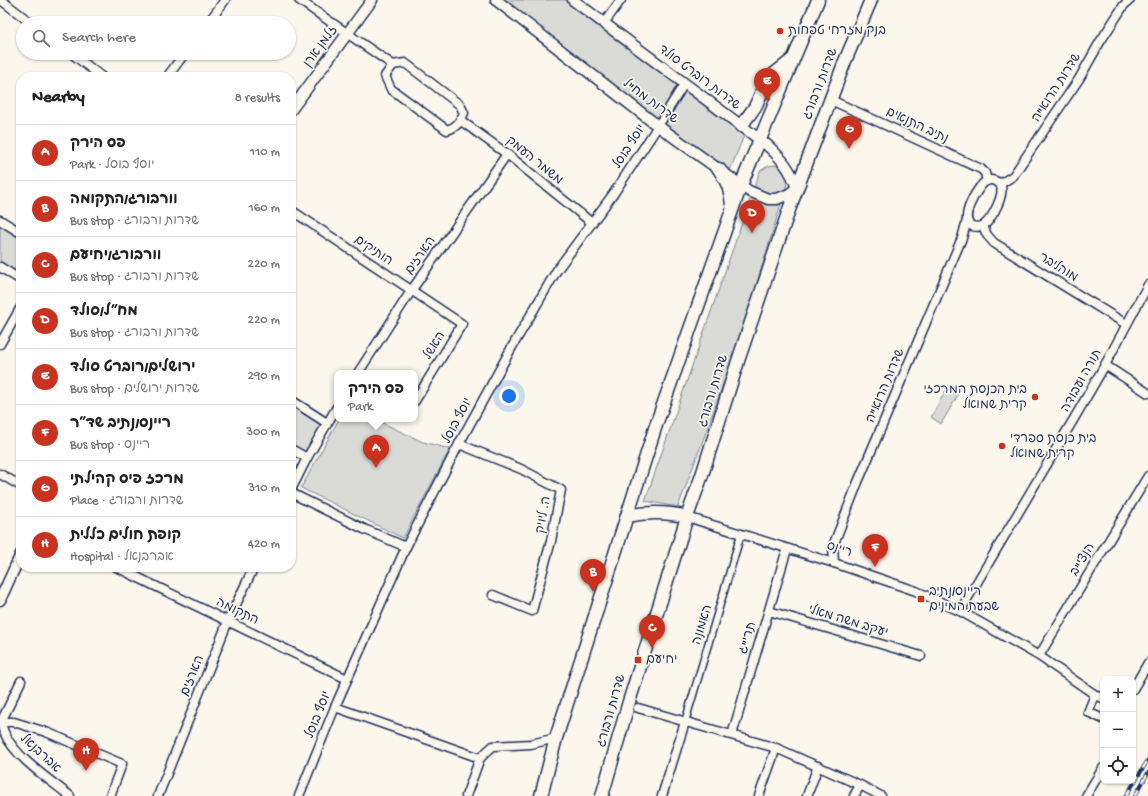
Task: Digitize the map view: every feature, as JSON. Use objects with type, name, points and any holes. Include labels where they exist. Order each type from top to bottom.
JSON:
[{"type":"main road","points":[[541,796],[556,738],[657,422],[741,185],[818,0]]},
{"type":"main road","name":"שדרות ורבורג","points":[[602,796],[628,705],[739,358],[797,188],[845,61],[871,0]]},
{"type":"main road","points":[[741,126],[755,107],[763,89],[773,75],[793,60]]},
{"type":"main road","points":[[719,169],[731,192],[732,210]]},
{"type":"main road","name":"ריינס","points":[[626,516],[657,512],[687,517]]},
{"type":"street","points":[[1,0],[22,16]]},
{"type":"street","points":[[213,16],[225,0]]},
{"type":"street","points":[[299,0],[393,65]]},
{"type":"street","name":"זלמן ארן","points":[[296,103],[372,0]]},
{"type":"street","name":"שדרות מח\"ל","points":[[496,0],[658,126],[749,191],[768,199],[777,199],[789,194],[797,188]]},
{"type":"street","name":"שדרות רוברט סולד","points":[[573,0],[767,145],[782,160],[789,170],[797,188]]},
{"type":"street","points":[[604,23],[621,0]]},
{"type":"street","name":"שדרות הרוא\"ה","points":[[1000,184],[1013,176],[1075,84],[1124,5],[1130,0]]},
{"type":"street","points":[[80,60],[96,72]]},
{"type":"street","points":[[171,72],[180,60]]},
{"type":"street","points":[[405,63],[460,105],[464,112],[454,128],[447,130],[390,89],[385,76],[393,65],[405,63]]},
{"type":"street","name":"יוסף בוסל","points":[[299,796],[347,679],[406,547],[459,444],[512,347],[557,270],[614,193],[684,84]]},
{"type":"street","name":"נתיב התנאים","points":[[831,100],[981,168],[985,173],[987,181]]},
{"type":"street","name":"משמר העמק","points":[[460,120],[508,154],[592,223]]},
{"type":"street","name":"הארזים","points":[[360,370],[411,290],[508,154]]},
{"type":"street","points":[[966,220],[970,225],[977,227],[983,226],[992,215],[1000,199],[1002,190],[1000,184],[997,182],[992,180],[987,181]]},
{"type":"street","name":"שדרות הרוא\"ה","points":[[834,563],[833,546],[858,482],[962,238],[970,204],[980,186],[987,181]]},
{"type":"street","name":"הותיקים","points":[[296,213],[462,324]]},
{"type":"street","points":[[0,220],[16,230]]},
{"type":"street","name":"מוהליבר","points":[[983,226],[987,235],[994,243],[1126,324]]},
{"type":"street","points":[[0,267],[16,277]]},
{"type":"street","name":"תורה ועבודה","points":[[960,611],[1071,424],[1148,285]]},
{"type":"street","points":[[0,344],[16,317]]},
{"type":"street","name":"האשל","points":[[418,396],[462,324]]},
{"type":"street","points":[[1105,365],[1148,392]]},
{"type":"street","points":[[296,403],[327,423]]},
{"type":"street","points":[[296,481],[307,458],[334,412]]},
{"type":"street","name":"ה. ליויק","points":[[459,444],[521,469],[560,490],[551,541],[532,611],[492,595]]},
{"type":"street","points":[[296,452],[307,458]]},
{"type":"street","points":[[0,474],[16,483]]},
{"type":"street","name":"הנצי\"ב","points":[[1039,656],[1148,476]]},
{"type":"street","points":[[296,495],[364,529],[406,547]]},
{"type":"street","name":"ריינס","points":[[687,517],[834,563],[916,591],[960,611],[1039,656],[1095,695],[1100,697]]},
{"type":"street","points":[[682,534],[694,525],[706,523]]},
{"type":"street","name":"האמונה","points":[[685,722],[741,534]]},
{"type":"street","name":"תרי\"ג","points":[[732,735],[788,549]]},
{"type":"street","points":[[0,600],[16,565]]},
{"type":"street","name":"התקומה","points":[[126,572],[347,679]]},
{"type":"street","name":"הארזים","points":[[158,796],[228,621],[252,572]]},
{"type":"street","name":"יעקב משה מאלי","points":[[769,611],[921,656]]},
{"type":"street","points":[[1136,684],[1148,663]]},
{"type":"street","points":[[1,722],[21,681]]},
{"type":"street","points":[[1095,695],[1088,712],[1100,718]]},
{"type":"street","points":[[335,707],[480,758]]},
{"type":"street","points":[[638,708],[776,748],[860,785],[880,796]]},
{"type":"street","name":"אברבנאל","points":[[70,796],[29,763],[12,745],[4,734],[1,722],[14,722],[46,732],[122,764],[110,796]]},
{"type":"street","points":[[662,796],[685,722]]},
{"type":"street","points":[[466,796],[480,758],[493,746],[531,744],[556,738]]},
{"type":"street","points":[[759,796],[776,748]]},
{"type":"street","points":[[808,796],[818,766]]},
{"type":"street","points":[[1086,796],[1100,773]]},
{"type":"street","points":[[854,796],[860,785]]},
{"type":"shaded area","points":[[496,0],[567,0],[679,85],[658,121]]},
{"type":"shaded area","points":[[685,90],[745,133],[729,173],[663,125]]},
{"type":"shaded area","points":[[776,165],[783,168],[789,177],[748,313],[678,507],[645,501],[760,171],[768,166]]},
{"type":"shaded area","points":[[0,226],[16,236],[16,271],[0,261]]},
{"type":"shaded area","points":[[947,388],[958,395],[941,424],[931,417]]},
{"type":"shaded area","points":[[296,408],[322,424],[305,453],[296,448]]},
{"type":"shaded area","points":[[337,422],[380,422],[423,442],[450,449],[403,538],[301,488]]},
{"type":"railway","points":[[1126,796],[1148,760]]},
{"type":"railway","points":[[1135,796],[1148,773]]},
{"type":"place","name":"בנק מזרחי טפחות","points":[[780,31]]},
{"type":"place","name":"ירושלים/רוברט סולד","points":[[767,101]]},
{"type":"place","name":"מרכז פיס קהילתי","points":[[849,149]]},
{"type":"place","name":"מח״ל/סולד","points":[[752,233]]},
{"type":"place","name":"בית הכנסת המרכזי קרית שמואל","points":[[1035,397]]},
{"type":"place","name":"בית כנסת ספרדי קרית שמואל","points":[[1002,446]]},
{"type":"place","name":"פס הירק","points":[[376,468]]},
{"type":"place","name":"ריינס/נתיב שד״ר","points":[[875,567]]},
{"type":"place","name":"וורבורג/התקומה","points":[[593,592]]},
{"type":"place","name":"ריינס/נתיב שבעת המינים","points":[[921,599]]},
{"type":"place","name":"וורבורג/יחיעם","points":[[652,648]]},
{"type":"place","name":"יחיעם","points":[[638,660]]},
{"type":"place","name":"קופת חולים כללית","points":[[86,771]]}]
